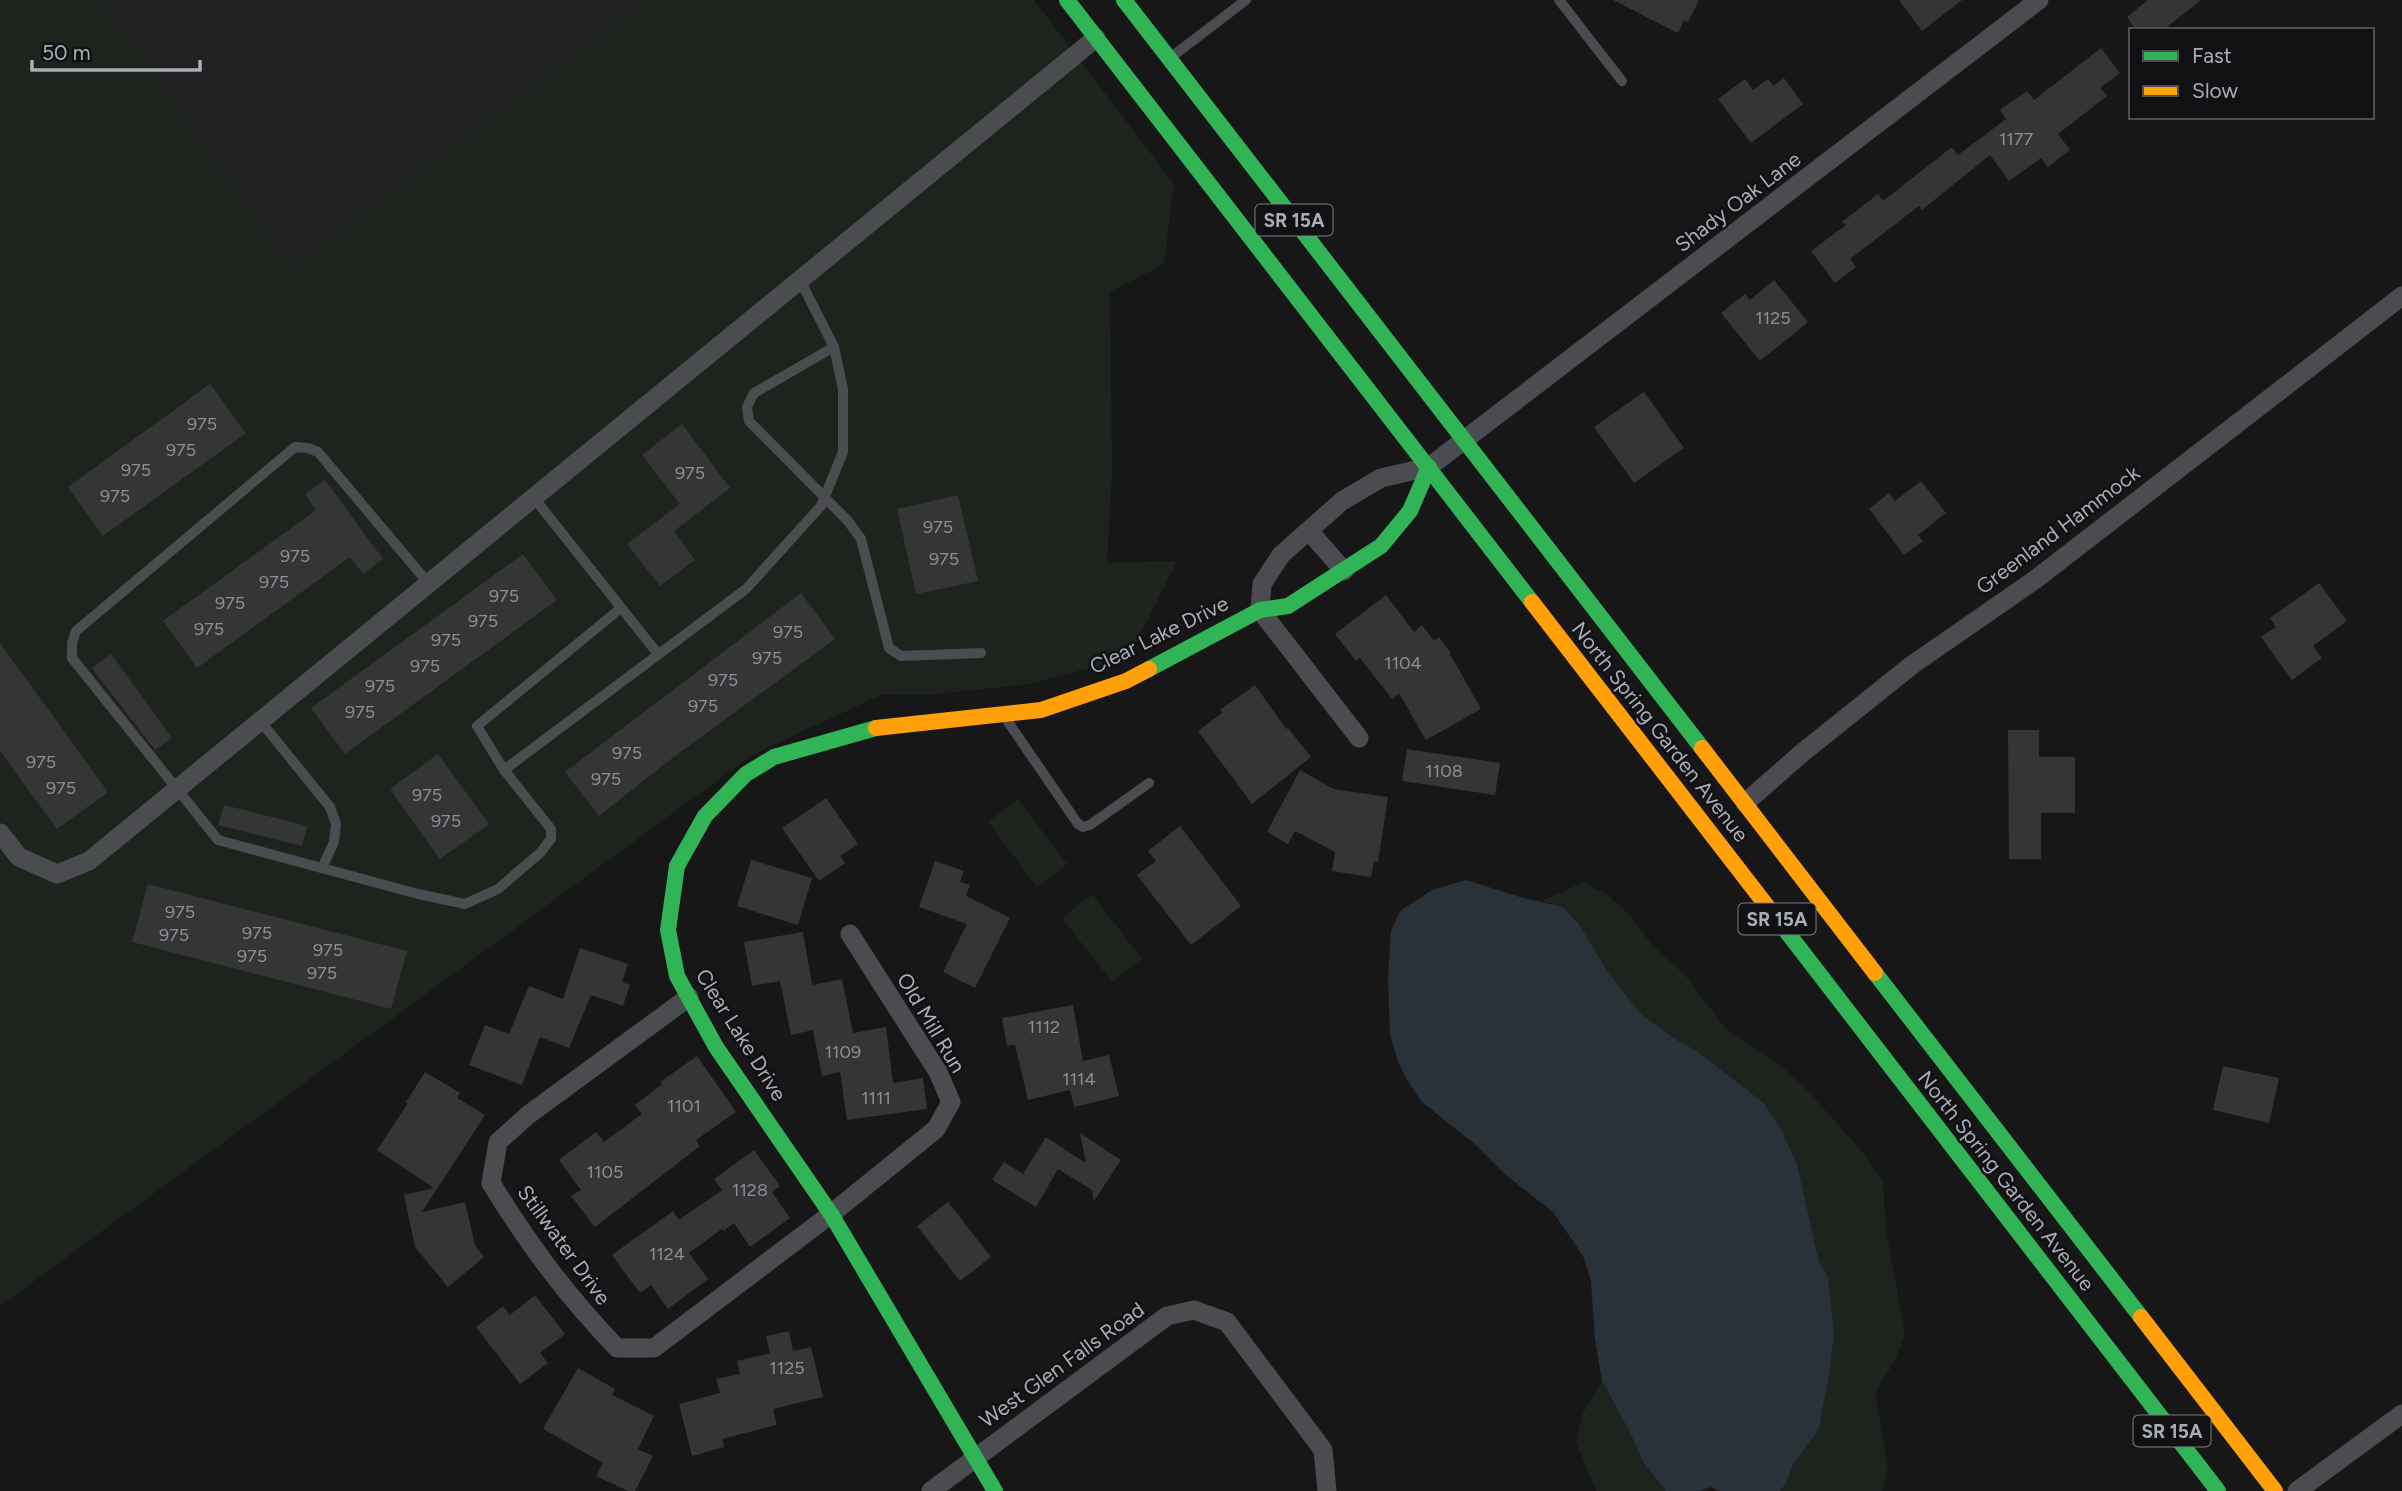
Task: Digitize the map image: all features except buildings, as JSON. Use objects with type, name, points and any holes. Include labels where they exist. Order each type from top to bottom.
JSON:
[{"type":"main road","name":"North Spring Garden Avenue","points":[[1067,0],[2218,1491]]},
{"type":"main road","name":"North Spring Garden Avenue","points":[[1124,0],[2275,1491]]},
{"type":"main road","name":"Clear Lake Drive","points":[[995,1491],[831,1214],[716,1047],[677,976],[668,930],[677,866],[705,816],[746,774],[774,757],[871,729],[1041,710],[1126,681],[1260,610],[1288,606],[1381,546],[1410,511],[1429,467]]},
{"type":"street","name":"Shady Oak Lane","points":[[1464,439],[2039,0]]},
{"type":"street","points":[[0,833],[19,857],[57,874],[89,861],[1096,38]]},
{"type":"street","name":"Greenland Hammock","points":[[1745,803],[1912,665],[2036,579],[2402,296]]},
{"type":"street","name":"Clear Lake Drive","points":[[1260,610],[1262,584],[1281,555],[1342,501],[1381,478],[1429,467],[1464,439]]},
{"type":"street","points":[[1309,531],[1344,571]]},
{"type":"street","points":[[1260,610],[1359,738]]},
{"type":"street","name":"Old Mill Run","points":[[831,1214],[936,1129],[951,1102],[938,1072],[850,934]]},
{"type":"street","name":"Stillwater Drive","points":[[689,997],[528,1115],[498,1142],[491,1183],[525,1238],[577,1306],[617,1348],[654,1348],[831,1214]]},
{"type":"street","name":"West Glen Falls Road","points":[[931,1491],[1167,1316],[1194,1310],[1227,1322],[1323,1450],[1327,1491]]},
{"type":"street","points":[[2297,1491],[2402,1414]]},
{"type":"lane","points":[[1169,59],[1245,0]]},
{"type":"lane","points":[[1559,0],[1622,81]]},
{"type":"lane","points":[[503,770],[746,589],[821,506],[844,452],[844,389],[834,347],[800,281]]},
{"type":"lane","points":[[834,347],[754,393],[747,407],[749,421],[848,521],[861,539],[889,648],[901,656],[981,653]]},
{"type":"lane","points":[[429,584],[318,452],[295,447],[76,631],[72,643],[72,658],[218,840],[418,894],[465,904],[498,889],[540,853],[551,839],[551,829],[503,770],[477,726],[621,608]]},
{"type":"lane","points":[[534,498],[658,654]]},
{"type":"lane","points":[[1004,715],[1078,824],[1083,827],[1090,825],[1149,783]]},
{"type":"lane","points":[[261,722],[330,807],[336,824],[334,842],[322,868]]},
{"type":"shaded area","points":[[0,0],[101,0],[291,268],[648,0],[1034,0],[1174,184],[1164,264],[1110,292],[1112,471],[1107,563],[1177,561],[1131,653],[1118,660],[1030,684],[926,695],[883,694],[752,755],[0,1306]]},
{"type":"shaded area","points":[[101,0],[648,0],[291,268]]},
{"type":"shaded area","points":[[1018,799],[1067,864],[1037,887],[988,822]]},
{"type":"shaded area","points":[[1466,880],[1563,907],[1579,924],[1609,974],[1642,1015],[1695,1050],[1764,1103],[1781,1129],[1797,1164],[1819,1262],[1828,1276],[1834,1334],[1819,1429],[1793,1465],[1785,1485],[1779,1491],[1718,1491],[1711,1487],[1699,1491],[1666,1491],[1643,1462],[1602,1381],[1595,1339],[1591,1281],[1583,1256],[1553,1212],[1422,1102],[1407,1080],[1390,1035],[1388,979],[1391,931],[1400,911],[1432,890]]},
{"type":"shaded area","points":[[1583,882],[1608,895],[1631,917],[1652,945],[1685,975],[1726,1029],[1779,1064],[1808,1091],[1859,1148],[1883,1181],[1886,1230],[1905,1333],[1895,1361],[1875,1392],[1888,1469],[1882,1491],[1779,1491],[1785,1485],[1793,1465],[1819,1429],[1834,1334],[1828,1276],[1819,1262],[1797,1164],[1781,1129],[1764,1103],[1642,1015],[1609,974],[1579,924],[1563,907],[1542,901]]},
{"type":"shaded area","points":[[1092,894],[1142,959],[1112,982],[1062,918]]},
{"type":"shaded area","points":[[1602,1381],[1643,1462],[1666,1491],[1596,1491],[1576,1442],[1582,1415]]},
{"type":"traffic: fast","points":[[1067,0],[1532,602]]},
{"type":"traffic: fast","points":[[1124,0],[1702,748]]},
{"type":"traffic: fast","points":[[1149,669],[1260,610],[1288,606],[1381,546],[1410,511],[1429,467]]},
{"type":"traffic: fast","points":[[876,728],[774,757],[746,774],[705,816],[677,866],[668,930],[677,976],[716,1047],[831,1214],[995,1491]]},
{"type":"traffic: fast","points":[[1770,910],[2218,1491]]},
{"type":"traffic: fast","points":[[1875,973],[2141,1317]]},
{"type":"traffic: slow","points":[[1532,602],[1770,910]]},
{"type":"traffic: slow","points":[[876,728],[1041,710],[1126,681],[1149,669]]},
{"type":"traffic: slow","points":[[1702,748],[1875,973]]},
{"type":"traffic: slow","points":[[2141,1317],[2275,1491]]}]
